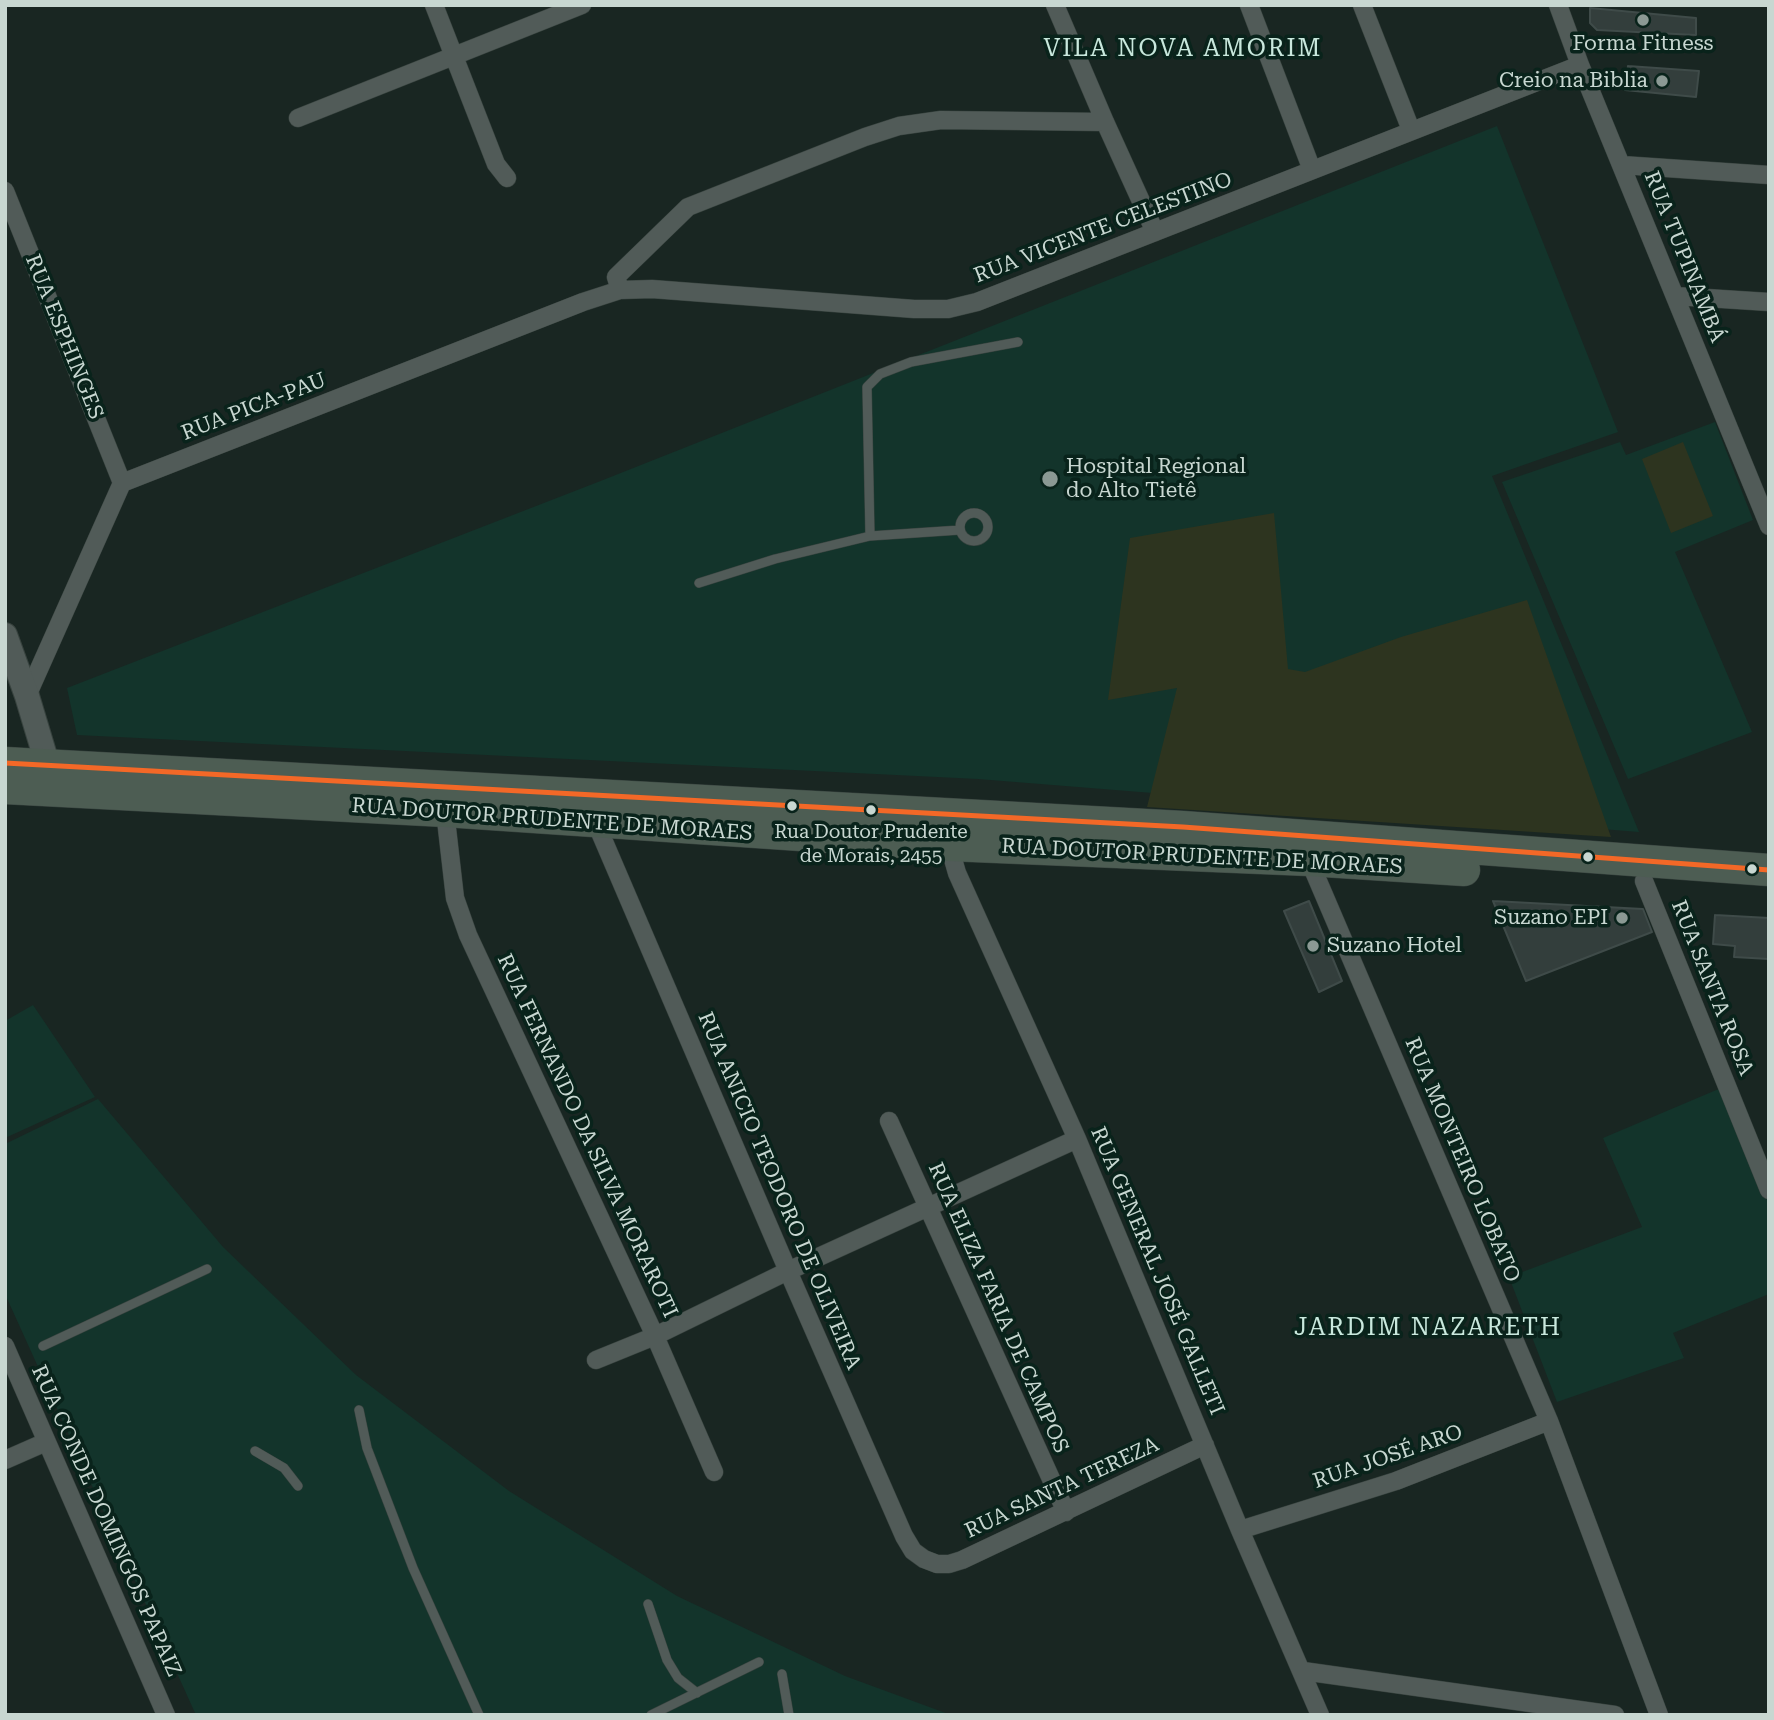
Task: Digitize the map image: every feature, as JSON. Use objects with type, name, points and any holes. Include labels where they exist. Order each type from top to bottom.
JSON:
[{"type":"highway","name":"RUA DOUTOR PRUDENTE DE MORAES","points":[[25,774],[596,823],[949,845],[1309,860],[1769,891]]},
{"type":"highway","name":"RUA DOUTOR PRUDENTE DE MORAES","points":[[25,774],[918,810],[957,815],[1184,827],[1769,870]]},
{"type":"street","points":[[434,5],[496,164],[507,178]]},
{"type":"street","points":[[298,118],[582,5]]},
{"type":"street","points":[[1055,5],[1155,232]]},
{"type":"street","points":[[1249,5],[1312,170]]},
{"type":"street","points":[[1363,5],[1411,130]]},
{"type":"street","name":"RUA TUPINAMBÁ","points":[[1558,5],[1675,296],[1762,494],[1769,526]]},
{"type":"street","name":"RUA VICENTE CELESTINO","points":[[620,290],[652,289],[914,309],[948,309],[977,302],[1580,65]]},
{"type":"street","points":[[620,290],[616,277],[688,207],[865,137],[900,126],[941,120],[1105,122]]},
{"type":"street","points":[[1622,165],[1769,175]]},
{"type":"street","name":"RUA ESPHINGES","points":[[5,191],[122,483]]},
{"type":"street","name":"RUA PICA-PAU","points":[[122,483],[557,312],[620,290]]},
{"type":"street","points":[[1675,296],[1769,302]]},
{"type":"street","points":[[27,696],[122,483]]},
{"type":"street","points":[[5,635],[27,696],[25,774]]},
{"type":"street","name":"RUA FERNANDO DA SILVA MORAROTI","points":[[445,811],[455,898],[468,934],[655,1336],[714,1472]]},
{"type":"street","points":[[949,845],[957,815]]},
{"type":"street","name":"RUA ANICIO TEODORO DE OLIVEIRA","points":[[596,823],[904,1536],[914,1551],[937,1564]]},
{"type":"street","name":"RUA GENERAL JOSÉ GALLETI","points":[[949,845],[957,873],[1077,1139],[1320,1715]]},
{"type":"street","name":"RUA MONTEIRO LOBATO","points":[[1309,860],[1549,1421],[1659,1715]]},
{"type":"street","name":"RUA SANTA ROSA","points":[[1644,881],[1769,1190]]},
{"type":"street","name":"RUA ELIZA FARIA DE CAMPOS","points":[[889,1121],[1066,1513]]},
{"type":"street","points":[[596,1360],[655,1336],[788,1271],[1077,1139]]},
{"type":"street","name":"RUA CONDE DOMINGOS PAPAIZ","points":[[5,1346],[166,1715]]},
{"type":"street","name":"RUA JOSÉ ARO","points":[[1240,1530],[1396,1481],[1549,1421]]},
{"type":"street","points":[[5,1460],[46,1442]]},
{"type":"street","name":"RUA SANTA TEREZA","points":[[937,1564],[962,1560],[1205,1445]]},
{"type":"street","points":[[1303,1671],[1615,1715]]},
{"type":"lane","points":[[870,536],[867,387],[880,374],[911,362],[1018,342]]},
{"type":"lane","points":[[699,583],[775,559],[870,536],[960,530]]},
{"type":"lane","points":[[43,1346],[207,1269]]},
{"type":"lane","points":[[359,1410],[367,1448],[412,1568],[479,1715]]},
{"type":"lane","points":[[255,1451],[284,1468],[298,1486]]},
{"type":"lane","points":[[648,1604],[667,1660],[678,1678],[697,1693]]},
{"type":"lane","points":[[651,1715],[759,1662]]},
{"type":"lane","points":[[782,1674],[789,1715]]},
{"type":"shaded area","name":"Hospital Regional do Alto Tietê","points":[[1497,126],[1618,432],[1492,476],[1639,832],[978,779],[77,735],[67,688],[598,482]]},
{"type":"shaded area","points":[[1715,422],[1753,520],[1675,552],[1752,732],[1628,779],[1502,482],[1620,442],[1626,455]]},
{"type":"shaded area","points":[[1683,442],[1713,516],[1671,533],[1642,459]]},
{"type":"shaded area","points":[[1274,513],[1288,669],[1305,672],[1401,637],[1527,600],[1611,837],[1147,807],[1177,688],[1108,700],[1130,538]]},
{"type":"shaded area","points":[[33,1005],[95,1097],[5,1138],[5,1021]]},
{"type":"shaded area","points":[[1721,1088],[1769,1204],[1769,1294],[1673,1333],[1684,1358],[1557,1402],[1509,1277],[1642,1227],[1603,1138]]},
{"type":"shaded area","points":[[98,1099],[223,1247],[356,1375],[509,1491],[677,1596],[845,1676],[951,1715],[196,1715],[5,1294],[5,1144]]},
{"type":"building","name":"Forma Fitness","points":[[1590,8],[1696,18],[1696,35],[1597,30],[1590,23]]},
{"type":"building","name":"Creio na Biblia","points":[[1628,66],[1699,71],[1696,97],[1625,90]]},
{"type":"building","name":"Suzano Hotel","points":[[1309,901],[1342,981],[1319,992],[1284,911]]},
{"type":"building","points":[[1493,901],[1643,909],[1652,932],[1526,981]]},
{"type":"building","points":[[1715,915],[1769,918],[1769,959],[1734,957],[1735,946],[1713,944]]},
{"type":"transit line","points":[[5,763],[1183,827],[1769,870]]},
{"type":"place","name":"Forma Fitness","points":[[1643,20]]},
{"type":"place","name":"Creio na Biblia","points":[[1662,81]]},
{"type":"place","name":"Hospital Regional do Alto Tietê","points":[[1050,479]]},
{"type":"place","name":"Rua Doutor Prudente de Morais, 2455","points":[[871,810]]},
{"type":"place","name":"Suzano EPI","points":[[1622,918]]},
{"type":"place","name":"Suzano Hotel","points":[[1313,946]]},
{"type":"district","name":"VILA NOVA AMORIM","points":[[1183,49]]},
{"type":"district","name":"JARDIM NAZARETH","points":[[1428,1328]]}]
